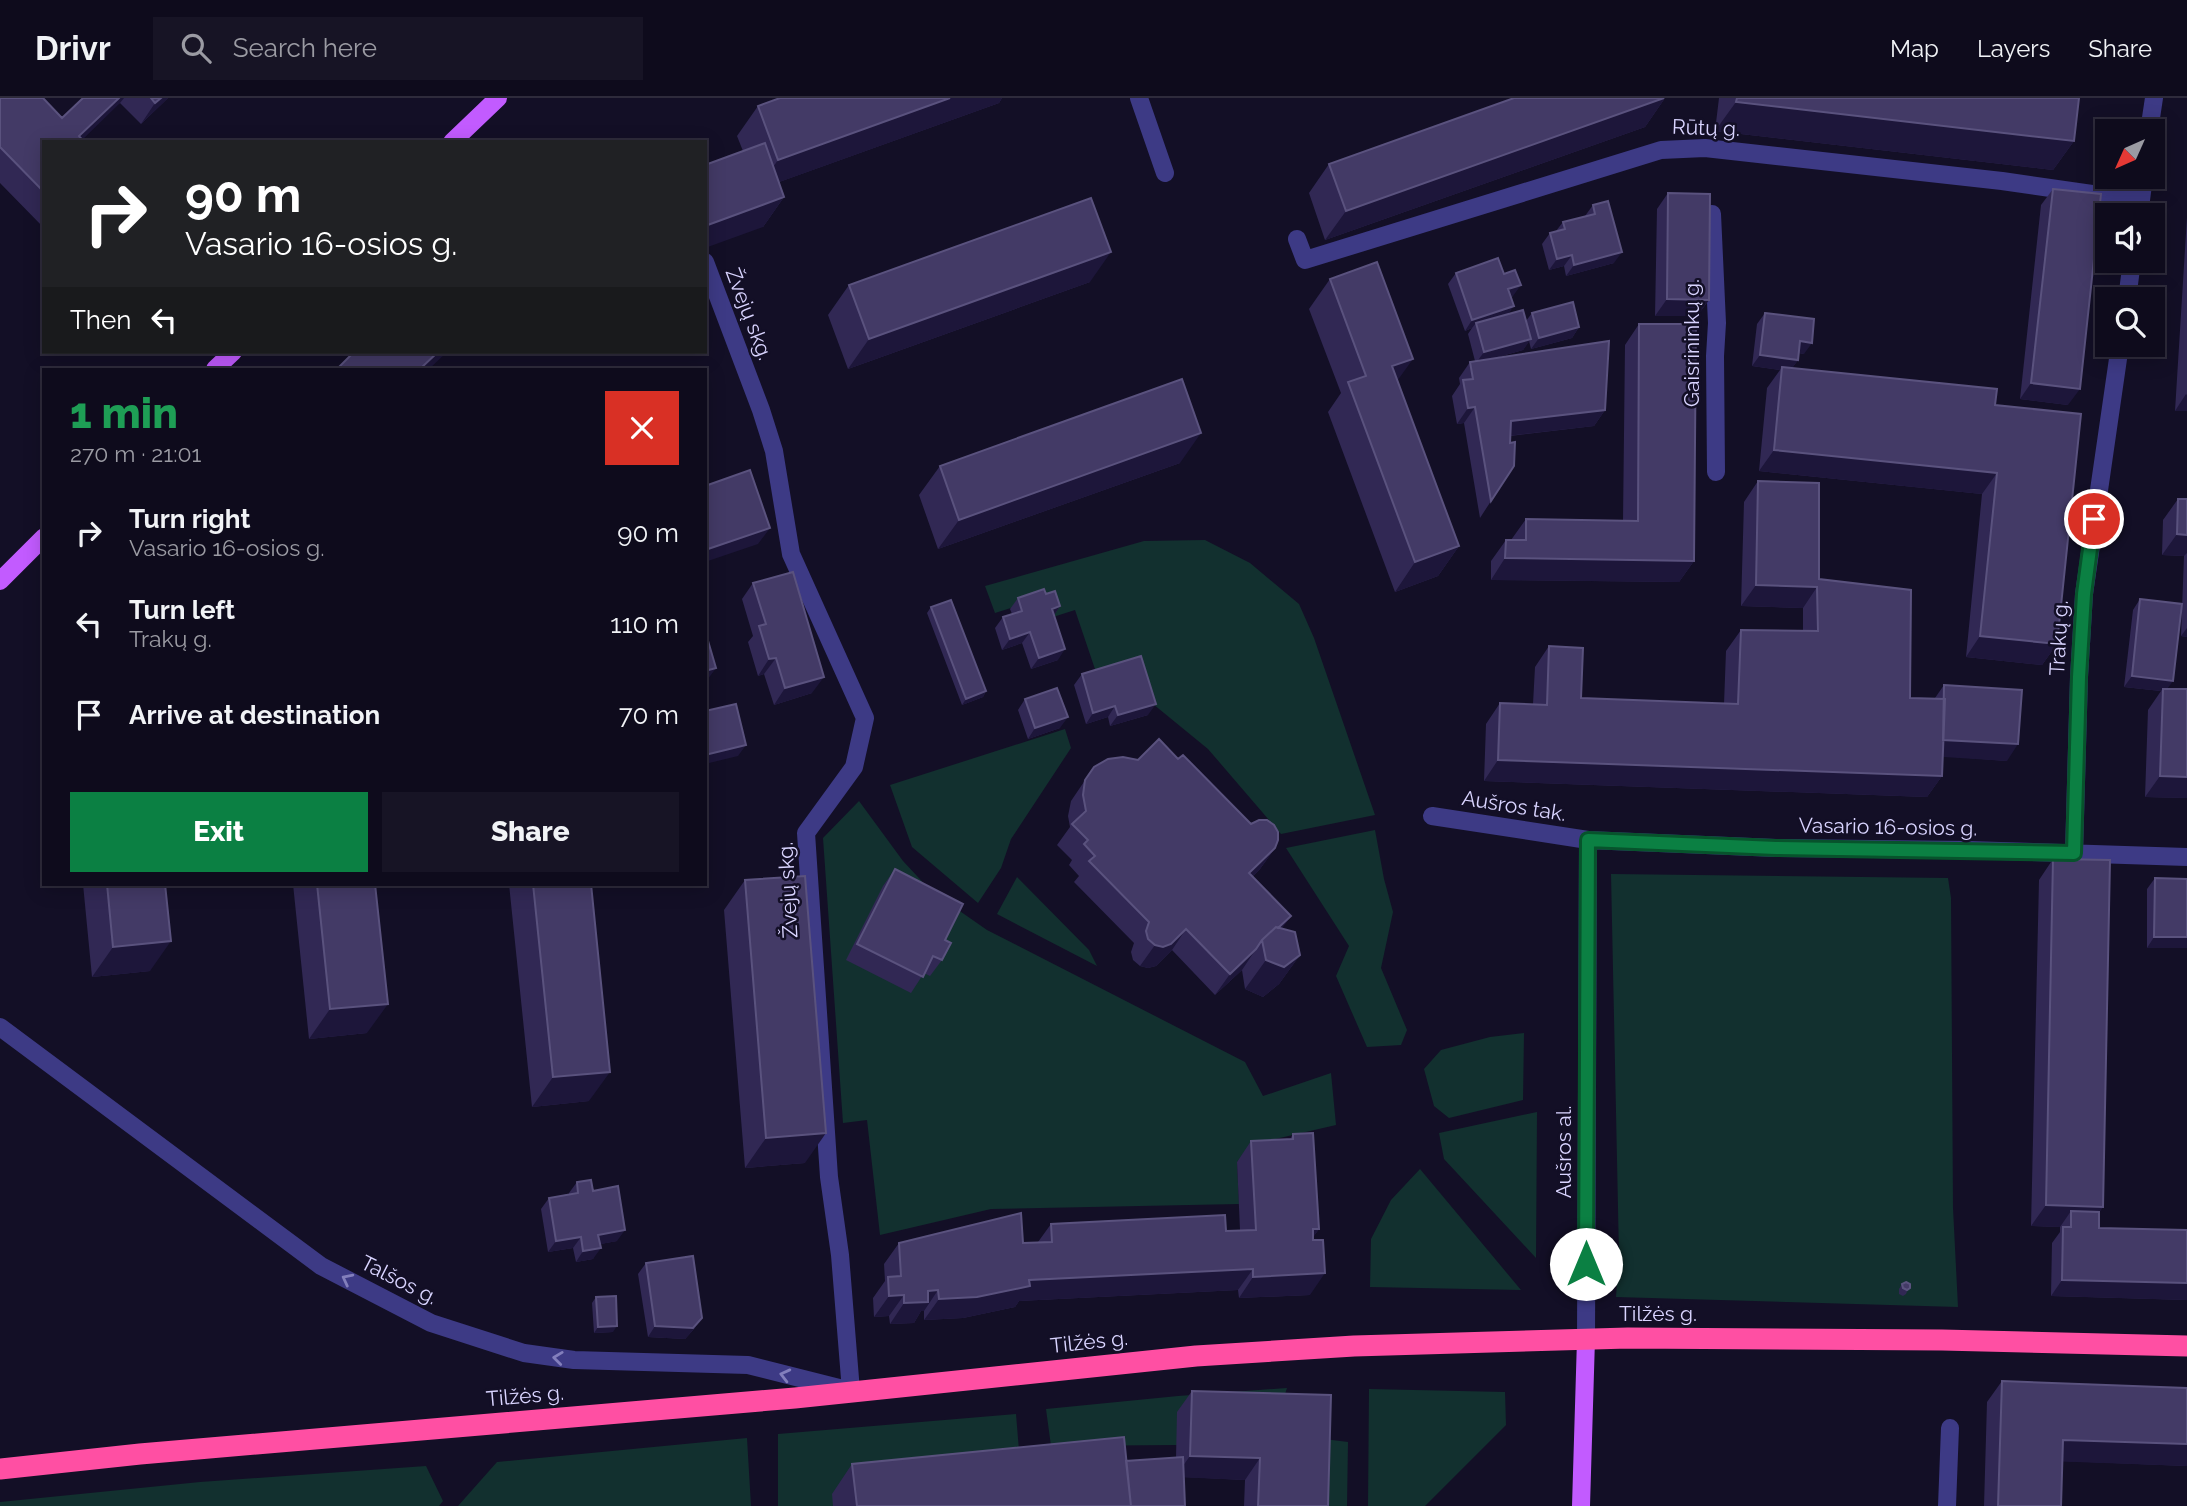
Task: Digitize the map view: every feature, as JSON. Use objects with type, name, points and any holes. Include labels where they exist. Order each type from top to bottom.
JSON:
[{"type":"highway","name":"Tilžės g.","points":[[0,1469],[127,1455],[795,1398],[1196,1356],[1354,1346],[1586,1339],[1928,1340],[2187,1346]]},
{"type":"main road","points":[[454,140],[498,98]]},
{"type":"main road","points":[[216,368],[231,354]]},
{"type":"main road","points":[[0,581],[42,539]]},
{"type":"main road","name":"Aušros al.","points":[[1581,1506],[1586,1339]]},
{"type":"street","points":[[1139,98],[1165,173]]},
{"type":"street","points":[[2151,119],[2154,98]]},
{"type":"street","name":"Rūtų g.","points":[[1297,239],[1305,260],[1661,150],[1704,148],[1919,172],[2109,203]]},
{"type":"street","name":"Gaisrininkų g.","points":[[1712,214],[1717,323],[1716,472]]},
{"type":"street","name":"Žvejų skg.","points":[[707,267],[774,451],[790,554],[865,718],[854,767],[806,833],[829,1177],[840,1255],[851,1391]]},
{"type":"street","name":"Trakų g.","points":[[2074,853],[2084,594],[2118,357]]},
{"type":"street","name":"Aušros tak.","points":[[1432,816],[1588,840]]},
{"type":"street","name":"Vasario 16-osios g.","points":[[1588,840],[1776,848],[2187,857]]},
{"type":"street","name":"Aušros al.","points":[[1586,1339],[1588,840]]},
{"type":"street","name":"Talšos g.","points":[[0,1027],[321,1266],[431,1323],[524,1353],[574,1360],[748,1365],[851,1391]]},
{"type":"street","points":[[1947,1506],[1950,1428]]},
{"type":"green space","points":[[1205,540],[1250,563],[1299,604],[1314,638],[1375,815],[1281,834],[1208,749],[1142,695],[1098,678],[1075,610],[1053,617],[1036,600],[995,613],[985,586],[1144,541]]},
{"type":"green space","points":[[1065,729],[1071,748],[1011,839],[1001,868],[978,903],[912,847],[890,785]]},
{"type":"green space","points":[[859,801],[903,861],[931,891],[987,930],[1245,1062],[1263,1096],[1331,1073],[1336,1125],[1250,1145],[1237,1162],[1239,1204],[991,1209],[880,1235],[867,1120],[843,1123],[823,838]]},
{"type":"green space","points":[[1375,830],[1393,912],[1381,968],[1407,1030],[1401,1045],[1367,1047],[1336,976],[1349,946],[1286,848]]},
{"type":"green space","points":[[1611,874],[1948,878],[1951,898],[1953,1208],[1958,1307],[1616,1297],[1619,1255]]},
{"type":"green space","points":[[1017,877],[1089,950],[1097,966],[997,914]]},
{"type":"green space","points":[[1524,1033],[1523,1100],[1449,1118],[1434,1106],[1424,1069],[1441,1050],[1490,1037]]},
{"type":"green space","points":[[1537,1112],[1536,1258],[1444,1159],[1439,1133]]},
{"type":"green space","points":[[1420,1169],[1521,1290],[1370,1287],[1371,1239],[1391,1200]]},
{"type":"green space","points":[[1287,1388],[1278,1415],[1176,1445],[1051,1446],[1046,1409]]},
{"type":"green space","points":[[1369,1389],[1505,1392],[1506,1425],[1425,1506],[1368,1506]]},
{"type":"green space","points":[[1016,1414],[1021,1475],[833,1506],[778,1506],[778,1434]]},
{"type":"green space","points":[[747,1438],[751,1506],[458,1506],[497,1462]]},
{"type":"green space","points":[[1316,1438],[1348,1442],[1347,1506],[1314,1506]]},
{"type":"green space","points":[[426,1466],[443,1501],[439,1506],[0,1506],[0,1502],[200,1482]]},
{"type":"building","points":[[0,98],[43,98],[62,118],[83,98],[119,98],[79,136],[82,140],[42,140],[42,190],[0,147]]},
{"type":"building","points":[[780,98],[950,98],[778,160],[758,106]]},
{"type":"building","points":[[1514,98],[1664,98],[1346,211],[1329,164]]},
{"type":"building","points":[[1737,98],[2079,98],[2074,141],[1736,102]]},
{"type":"building","points":[[765,143],[784,197],[707,225],[707,164]]},
{"type":"building","points":[[2053,189],[2101,194],[2100,203],[2095,203],[2095,250],[2080,389],[2031,383]]},
{"type":"building","points":[[1668,193],[1710,194],[1709,300],[1667,299]]},
{"type":"building","points":[[1091,198],[1111,252],[869,339],[849,285]]},
{"type":"building","points":[[1608,201],[1622,252],[1574,265],[1572,255],[1557,259],[1550,233],[1565,229],[1563,222],[1595,214],[1593,205]]},
{"type":"building","points":[[1498,258],[1504,274],[1515,270],[1521,285],[1508,289],[1514,306],[1472,320],[1456,273]]},
{"type":"building","points":[[1377,262],[1413,359],[1392,366],[1459,546],[1415,562],[1348,382],[1366,376],[1330,279]]},
{"type":"building","points":[[1573,302],[1579,327],[1539,338],[1532,313]]},
{"type":"building","points":[[1523,310],[1531,339],[1484,352],[1476,323]]},
{"type":"building","points":[[1765,313],[1814,319],[1812,343],[1800,341],[1798,360],[1760,355]]},
{"type":"building","points":[[1639,324],[1696,324],[1694,561],[1505,558],[1506,540],[1526,540],[1526,519],[1638,521]]},
{"type":"building","points":[[1609,341],[1605,410],[1511,421],[1510,443],[1515,442],[1514,466],[1491,501],[1475,407],[1468,408],[1463,380],[1473,379],[1470,362]]},
{"type":"building","points":[[352,354],[436,354],[421,368],[338,368]]},
{"type":"building","points":[[1782,367],[1997,389],[1995,405],[2081,414],[2057,644],[1980,636],[1997,473],[1774,450]]},
{"type":"building","points":[[1182,379],[1201,433],[959,520],[940,466]]},
{"type":"building","points":[[750,470],[770,528],[707,549],[707,485]]},
{"type":"building","points":[[1758,481],[1819,483],[1819,579],[1911,590],[1910,698],[1945,699],[1942,776],[1498,760],[1500,703],[1547,705],[1549,646],[1583,648],[1581,698],[1738,704],[1741,630],[1818,631],[1817,587],[1756,585]]},
{"type":"building","points":[[2178,499],[2187,499],[2187,535],[2177,534]]},
{"type":"building","points":[[793,572],[824,677],[785,688],[776,658],[769,659],[759,626],[766,624],[753,583]]},
{"type":"building","points":[[1044,589],[1046,594],[1055,591],[1060,606],[1052,609],[1065,649],[1039,658],[1030,632],[1010,639],[1003,617],[1022,611],[1018,598]]},
{"type":"building","points":[[2140,599],[2182,604],[2173,681],[2132,676]]},
{"type":"building","points":[[951,600],[986,691],[966,699],[931,607]]},
{"type":"building","points":[[707,637],[716,668],[707,670]]},
{"type":"building","points":[[1141,656],[1156,704],[1118,715],[1115,706],[1093,713],[1082,674]]},
{"type":"building","points":[[1944,685],[2022,690],[2018,744],[1943,740]]},
{"type":"building","points":[[1057,688],[1068,717],[1035,728],[1025,699]]},
{"type":"building","points":[[2163,689],[2187,689],[2187,777],[2160,776]]},
{"type":"building","points":[[736,704],[746,745],[707,755],[707,711]]},
{"type":"building","points":[[1159,739],[1178,759],[1183,755],[1251,824],[1267,820],[1278,832],[1275,848],[1249,873],[1291,916],[1262,940],[1230,974],[1186,929],[1171,944],[1163,947],[1148,939],[1146,931],[1149,922],[1089,861],[1095,856],[1084,844],[1088,840],[1072,824],[1086,811],[1083,795],[1085,780],[1094,767],[1108,759],[1123,757],[1138,760]]},
{"type":"building","points":[[2053,859],[2110,860],[2103,1207],[2046,1205]]},
{"type":"building","points":[[895,869],[963,904],[945,940],[951,943],[942,960],[933,956],[923,977],[857,944]]},
{"type":"building","points":[[805,876],[826,1133],[766,1138],[745,880]]},
{"type":"building","points":[[2155,878],[2187,879],[2187,937],[2154,937]]},
{"type":"building","points":[[107,886],[165,886],[171,941],[113,947]]},
{"type":"building","points":[[317,886],[375,886],[388,1004],[330,1009]]},
{"type":"building","points":[[533,886],[591,886],[610,1072],[553,1077]]},
{"type":"building","points":[[1276,927],[1295,932],[1300,955],[1284,967],[1266,960],[1262,940]]},
{"type":"building","points":[[1313,1133],[1319,1229],[1313,1229],[1313,1240],[1323,1240],[1325,1273],[1253,1277],[1253,1269],[1029,1280],[1030,1286],[977,1297],[939,1299],[938,1290],[928,1291],[928,1302],[904,1303],[904,1295],[889,1296],[888,1277],[901,1276],[899,1243],[1021,1213],[1023,1243],[1052,1242],[1051,1224],[1225,1215],[1226,1231],[1256,1230],[1251,1141],[1293,1139],[1293,1134]]},
{"type":"building","points":[[591,1180],[593,1191],[618,1186],[625,1230],[598,1235],[601,1248],[583,1251],[581,1237],[556,1241],[549,1198],[578,1193],[577,1182]]},
{"type":"building","points":[[2071,1211],[2099,1212],[2099,1228],[2187,1230],[2187,1283],[2062,1280],[2063,1227],[2071,1227]]},
{"type":"building","points":[[693,1256],[702,1318],[693,1328],[655,1326],[646,1263]]},
{"type":"building","points":[[1902,1284],[1910,1284],[1907,1290]]},
{"type":"building","points":[[616,1296],[617,1326],[598,1327],[596,1297]]},
{"type":"building","points":[[2002,1381],[2187,1388],[2187,1444],[2063,1440],[2061,1506],[1998,1506]]},
{"type":"building","points":[[1192,1391],[1331,1395],[1328,1506],[1258,1506],[1260,1458],[1190,1456]]},
{"type":"building","points":[[1124,1437],[1131,1506],[857,1506],[852,1464]]},
{"type":"building","points":[[1183,1457],[1185,1506],[1131,1506],[1126,1461]]},
{"type":"route","points":[[1586,1264],[1588,840],[1776,848],[2074,853],[2079,677],[2084,594],[2094,519]]}]
